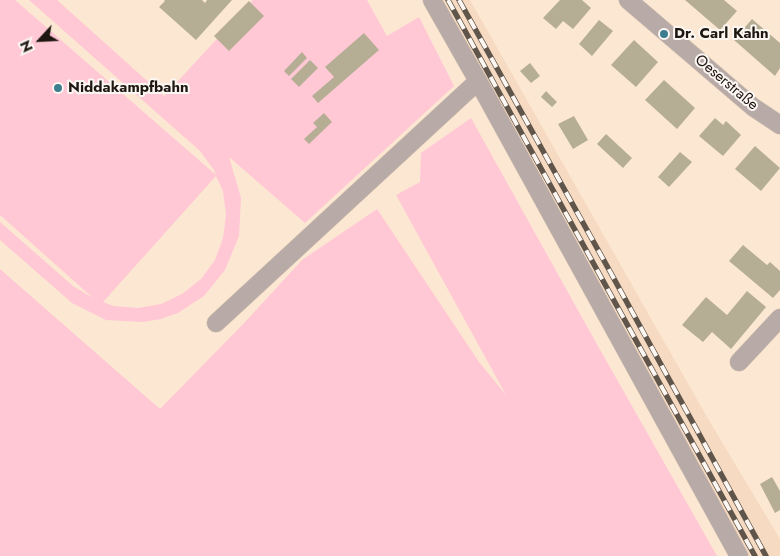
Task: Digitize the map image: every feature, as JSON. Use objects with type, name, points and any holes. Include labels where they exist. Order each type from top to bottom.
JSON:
[{"type":"street","points":[[432,0],[739,556]]},
{"type":"street","name":"Oeserstraße","points":[[628,0],[753,107],[779,123]]},
{"type":"street","points":[[216,323],[478,81]]},
{"type":"street","points":[[739,362],[780,318]]},
{"type":"shaded area","points":[[0,0],[15,0],[216,175],[200,151],[29,0],[57,0],[164,96],[253,0],[367,0],[387,36],[419,17],[454,86],[305,223],[229,157],[241,198],[239,236],[225,270],[204,296],[178,313],[161,319],[143,322],[106,320],[72,303],[0,240],[0,222],[73,286],[93,298],[0,215]],"holes":[[[216,176],[223,191],[226,215],[223,238],[215,260],[201,279],[182,294],[161,304],[138,308],[114,306],[103,302]]]},
{"type":"shaded area","points":[[435,0],[470,0],[707,417],[780,539],[780,556],[744,556]]},
{"type":"shaded area","points":[[471,118],[717,556],[0,556],[0,269],[160,409],[246,321],[302,260],[377,209],[479,362],[506,395],[396,195],[420,182],[421,153]]},
{"type":"building","points":[[164,0],[202,0],[205,3],[207,0],[232,0],[196,40],[159,7]]},
{"type":"building","points":[[560,0],[582,0],[591,8],[573,29],[563,21],[556,29],[543,18]]},
{"type":"building","points":[[685,0],[724,0],[737,11],[720,30]]},
{"type":"building","points":[[249,1],[264,16],[229,51],[214,36]]},
{"type":"building","points":[[752,19],[780,43],[780,68],[775,76],[734,40]]},
{"type":"building","points":[[599,20],[613,31],[592,56],[579,44]]},
{"type":"building","points":[[364,33],[379,50],[318,103],[312,96],[334,77],[325,67]]},
{"type":"building","points":[[634,40],[658,62],[636,87],[611,65]]},
{"type":"building","points":[[302,52],[307,58],[289,76],[284,71]]},
{"type":"building","points":[[310,60],[318,68],[299,87],[291,79]]},
{"type":"building","points":[[530,63],[540,76],[531,83],[520,71]]},
{"type":"building","points":[[664,80],[695,108],[677,129],[645,100]]},
{"type":"building","points":[[546,91],[557,102],[552,107],[541,97]]},
{"type":"building","points":[[324,113],[332,122],[309,144],[304,139],[317,127],[313,123]]},
{"type":"building","points":[[574,116],[588,140],[573,149],[558,124]]},
{"type":"building","points":[[715,118],[723,125],[726,121],[741,135],[723,156],[699,136]]},
{"type":"building","points":[[606,134],[632,158],[623,168],[597,144]]},
{"type":"building","points":[[755,146],[780,168],[761,191],[735,169]]},
{"type":"building","points":[[680,152],[692,162],[669,187],[658,177]]},
{"type":"building","points":[[743,245],[767,265],[770,262],[780,271],[780,290],[773,298],[729,261]]},
{"type":"building","points":[[747,291],[766,307],[731,349],[712,332],[703,342],[682,325],[706,297],[727,315]]},
{"type":"building","points":[[772,477],[780,491],[780,510],[775,513],[760,484]]},
{"type":"railway","points":[[448,0],[755,556]]},
{"type":"railway","points":[[459,0],[766,556]]},
{"type":"place","name":"Dr. Carl Kahn","points":[[664,34]]},
{"type":"place","name":"Niddakampfbahn","points":[[58,88]]}]
